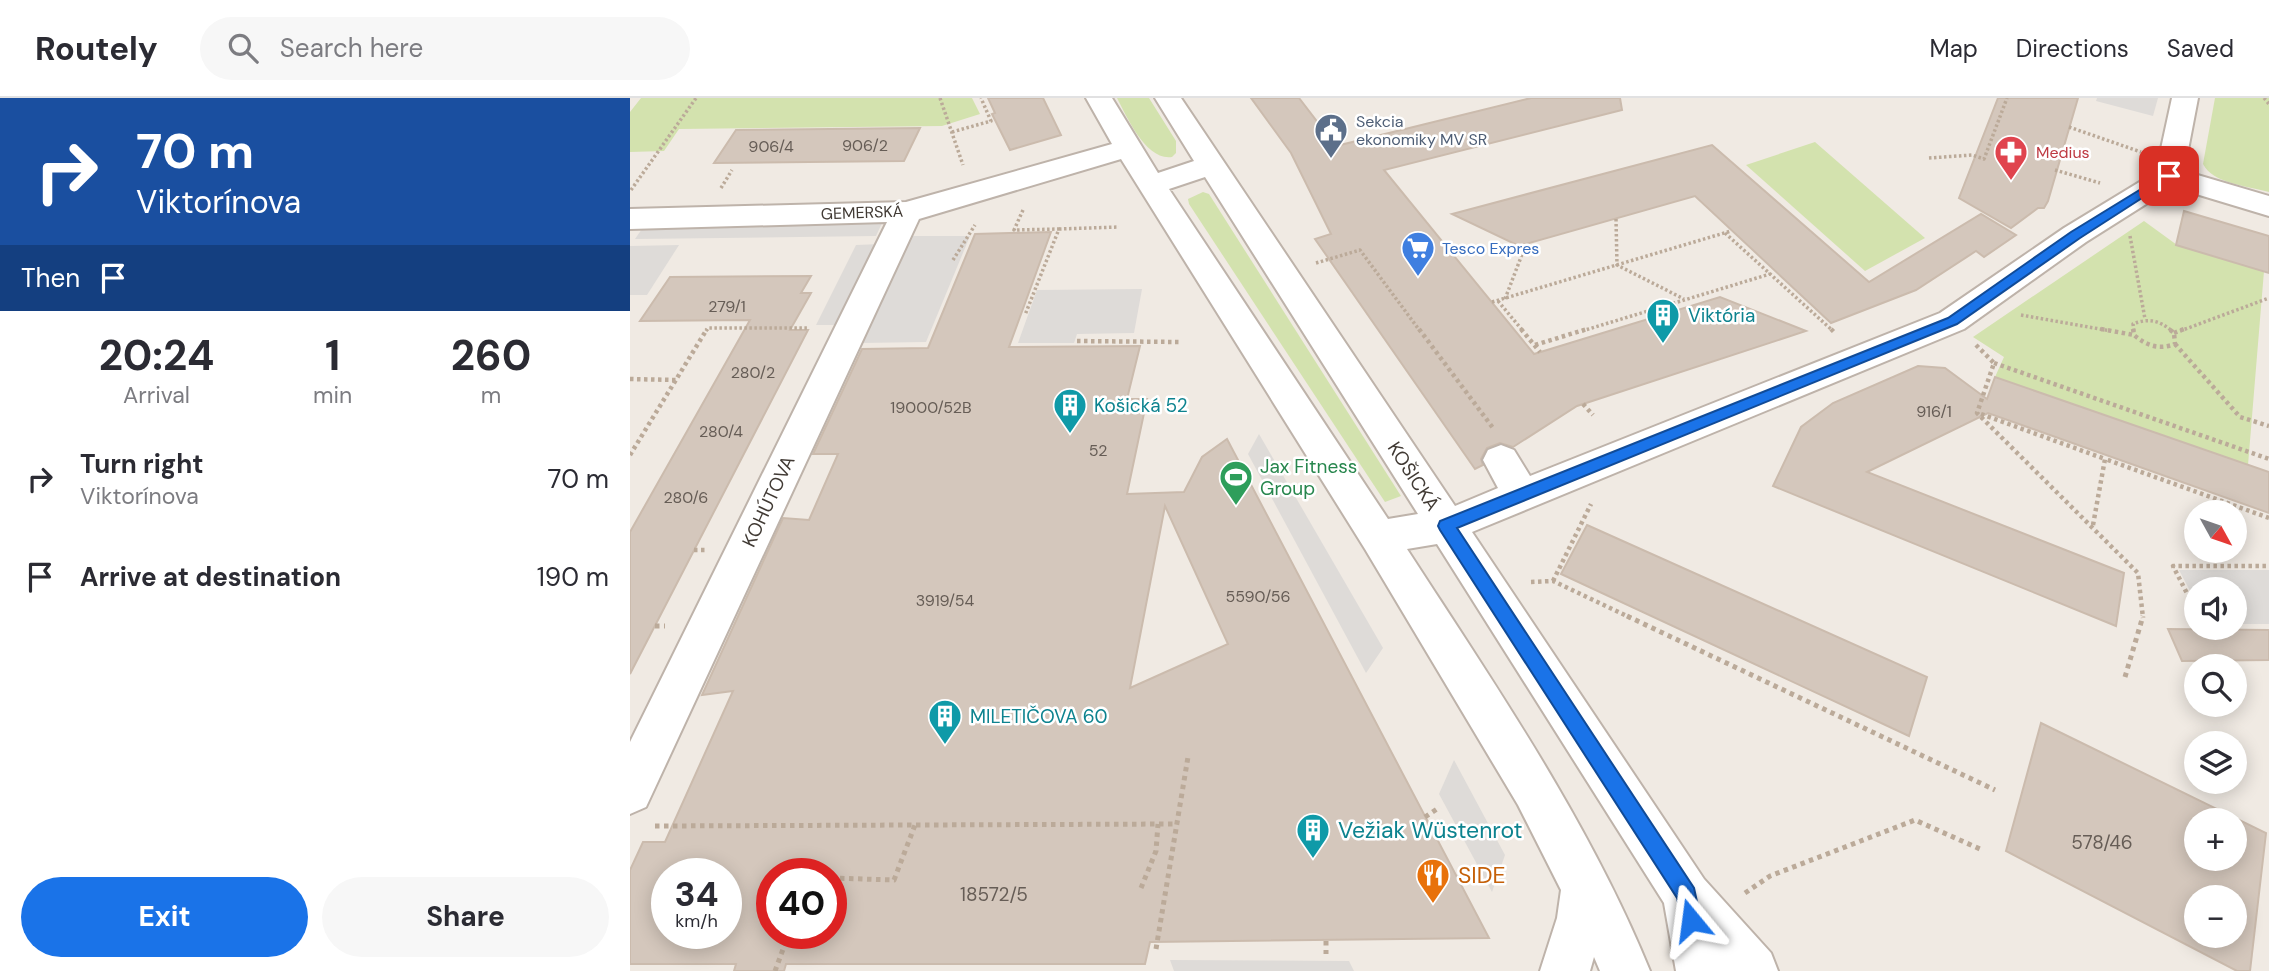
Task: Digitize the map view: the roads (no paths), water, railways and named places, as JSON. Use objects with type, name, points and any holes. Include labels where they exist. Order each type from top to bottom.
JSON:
[{"type":"street","points":[[1099,98],[1151,185],[1379,537],[1534,789],[1606,923],[1625,971]]},
{"type":"street","name":"KOŠICKÁ","points":[[1168,98],[1687,895],[1701,971]]},
{"type":"street","points":[[1379,537],[1446,526],[1964,314],[2115,195],[2161,166],[2185,98]]},
{"type":"street","name":"GEMERSKÁ","points":[[630,219],[906,212],[1128,148]]},
{"type":"street","points":[[1151,185],[1211,165]]},
{"type":"street","points":[[2161,166],[2269,206]]},
{"type":"street","name":"KOHÚTOVA","points":[[630,791],[906,212]]},
{"type":"street","points":[[1499,446],[1522,496]]},
{"type":"street","points":[[1565,971],[1581,918],[1585,888]]},
{"type":"street","points":[[1687,895],[1752,971]]},
{"type":"place","name":"Sekcia ekonomiky MV SR","points":[[1331,160]]},
{"type":"place","name":"Medius","points":[[2011,182]]},
{"type":"place","name":"Tesco Expres","points":[[1418,278]]},
{"type":"place","name":"Viktória","points":[[1663,345]]},
{"type":"place","name":"Košická 52","points":[[1070,435]]},
{"type":"place","name":"Jax Fitness Group","points":[[1236,507]]},
{"type":"place","name":"MILETIČOVA 60","points":[[945,746]]},
{"type":"place","name":"Vežiak Wüstenrot","points":[[1313,860]]},
{"type":"place","name":"SIDE","points":[[1433,905]]}]
